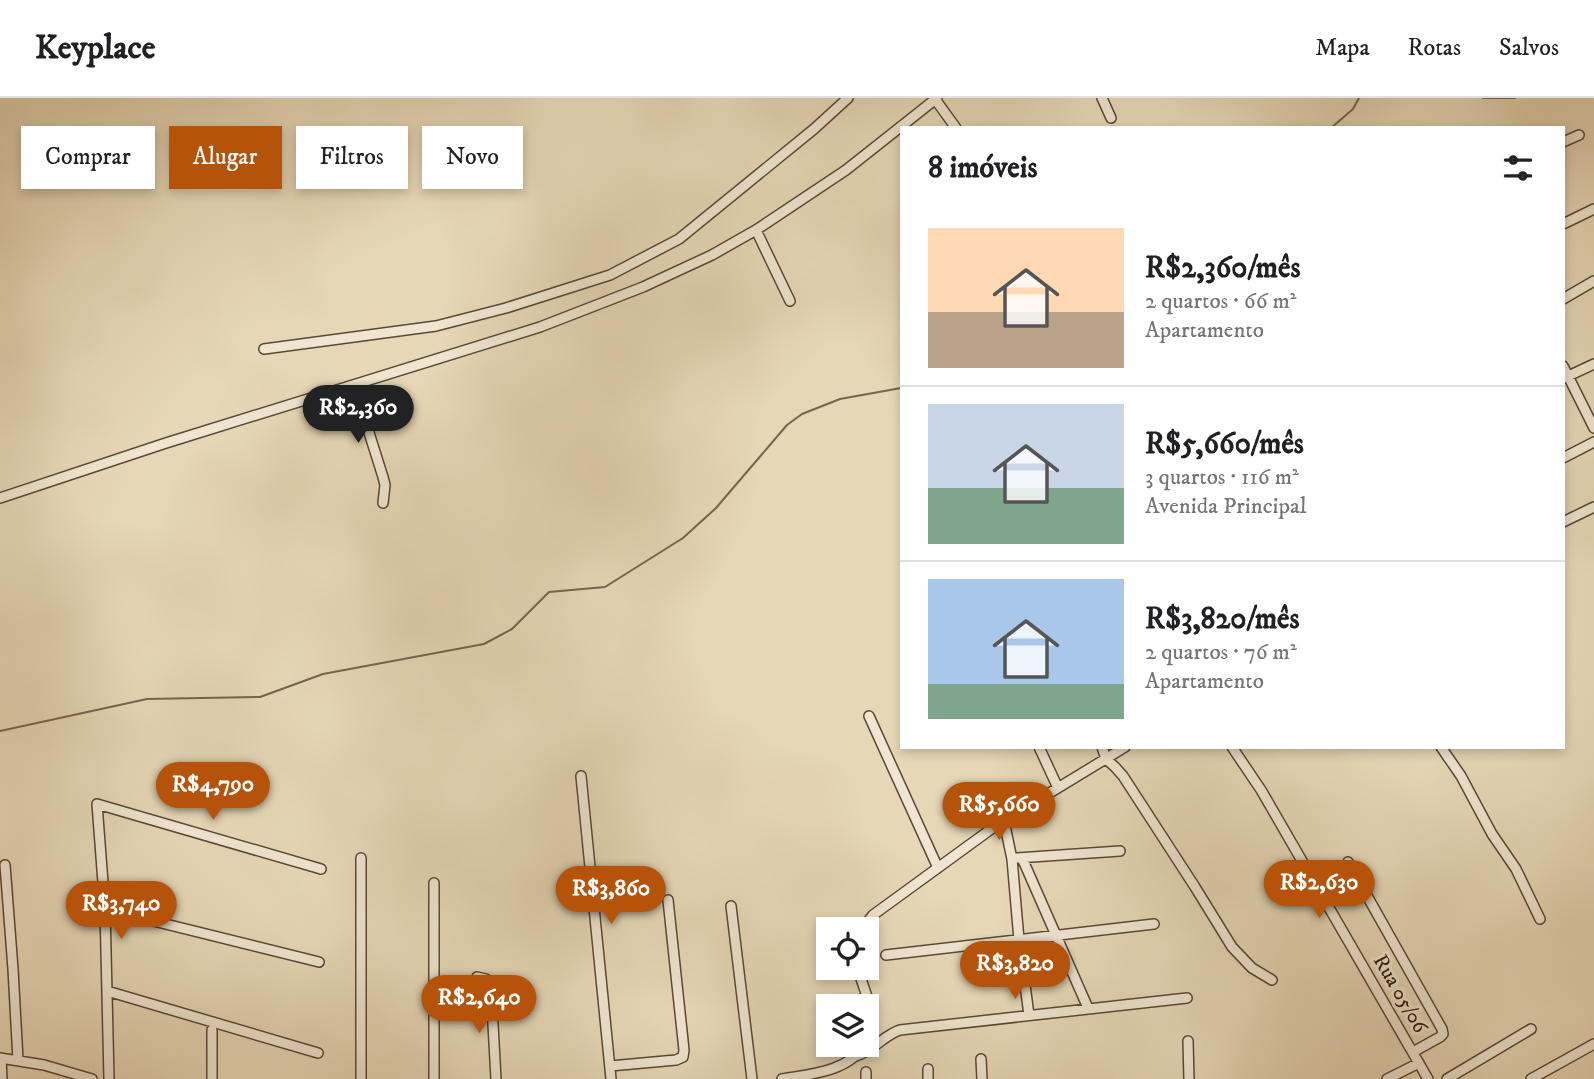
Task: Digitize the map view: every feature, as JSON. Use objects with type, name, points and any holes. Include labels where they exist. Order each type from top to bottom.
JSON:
[{"type":"street","points":[[264,349],[436,326],[506,309],[610,275],[679,239],[848,98]]},
{"type":"street","points":[[1102,98],[1111,118]]},
{"type":"street","points":[[902,126],[936,99],[955,126]]},
{"type":"street","points":[[0,498],[166,443],[540,327],[643,287],[712,255],[756,230],[846,170],[900,127]]},
{"type":"street","points":[[1565,141],[1580,135]]},
{"type":"street","points":[[1565,223],[1594,209]]},
{"type":"street","points":[[756,230],[790,301]]},
{"type":"street","points":[[1565,298],[1594,281]]},
{"type":"street","points":[[1594,364],[1565,378],[1594,428]]},
{"type":"street","points":[[354,385],[385,485],[383,503]]},
{"type":"street","points":[[1565,457],[1594,442]]},
{"type":"street","points":[[1565,521],[1594,507]]},
{"type":"street","points":[[869,716],[938,868]]},
{"type":"street","points":[[1040,749],[1058,789]]},
{"type":"street","points":[[1103,749],[1106,759],[1123,776],[1232,947],[1252,968],[1272,981]]},
{"type":"street","points":[[871,917],[1004,821],[1122,749]]},
{"type":"street","name":"Rua 05/06","points":[[1234,749],[1261,790],[1428,1079]]},
{"type":"street","points":[[1442,749],[1461,776],[1492,834],[1516,869],[1540,919]]},
{"type":"street","points":[[581,776],[611,1079]]},
{"type":"street","points":[[109,1079],[105,909],[97,804],[321,869]]},
{"type":"street","points":[[1004,821],[1017,858],[1056,935],[1088,1008]]},
{"type":"street","points":[[1017,858],[1120,851]]},
{"type":"street","points":[[361,858],[361,1079]]},
{"type":"street","points":[[1017,858],[1019,940],[1028,1015]]},
{"type":"street","points":[[1348,862],[1442,1029],[1443,1034],[1440,1037],[1413,1052]]},
{"type":"street","points":[[5,865],[18,1060]]},
{"type":"street","points":[[434,883],[434,1079]]},
{"type":"street","points":[[610,1066],[676,1060],[682,1057],[684,1050],[667,900]]},
{"type":"street","points":[[731,906],[752,1079]]},
{"type":"street","points":[[105,909],[319,962]]},
{"type":"street","points":[[886,956],[1154,924]]},
{"type":"street","points":[[477,977],[486,979],[491,988],[496,1079]]},
{"type":"street","points":[[107,991],[318,1053]]},
{"type":"street","points":[[879,1043],[900,1030],[1186,998]]},
{"type":"street","points":[[1447,1079],[1531,1029]]},
{"type":"street","points":[[212,1030],[212,1079]]},
{"type":"street","points":[[1188,1041],[1189,1079]]},
{"type":"street","points":[[1531,1079],[1594,1044]]},
{"type":"street","points":[[782,1079],[826,1071],[846,1064],[855,1057]]},
{"type":"street","points":[[2,1079],[1,1058],[92,1079]]},
{"type":"street","points":[[981,1059],[982,1079]]},
{"type":"street","points":[[1387,1079],[1419,1063]]},
{"type":"waterway","points":[[1333,126],[1353,109],[1359,98]]},
{"type":"waterway","points":[[1483,98],[1515,98]]},
{"type":"waterway","points":[[0,731],[147,699],[260,697],[323,674],[484,644],[512,629],[549,592],[605,587],[683,538],[716,508],[787,425],[802,414],[840,399],[900,388]]}]
